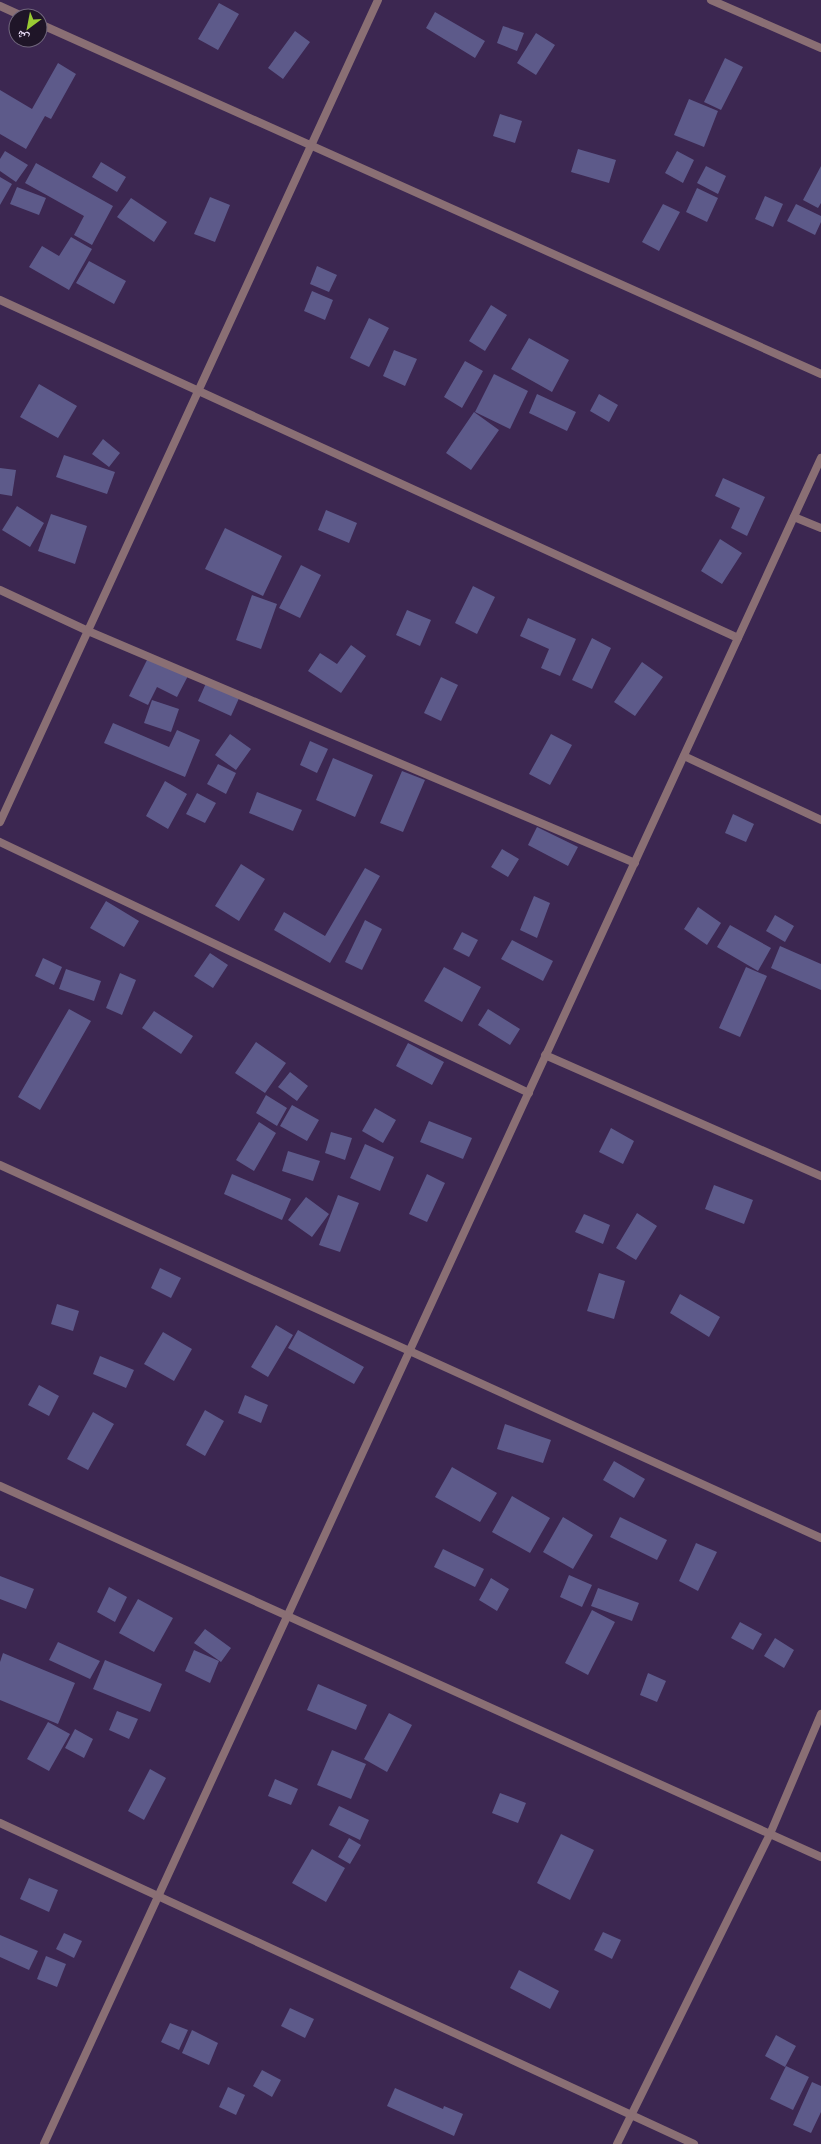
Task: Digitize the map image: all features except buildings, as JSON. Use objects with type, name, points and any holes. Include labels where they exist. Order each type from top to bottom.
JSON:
[{"type":"street","points":[[0,822],[378,0]]},
{"type":"street","points":[[711,0],[821,48]]},
{"type":"street","points":[[48,28],[821,374]]},
{"type":"street","points":[[0,300],[738,638]]},
{"type":"street","points":[[44,2144],[821,458]]},
{"type":"street","points":[[794,517],[821,528]]},
{"type":"street","points":[[0,590],[88,631],[635,863]]},
{"type":"street","points":[[684,756],[821,820]]},
{"type":"street","points":[[0,842],[528,1093]]},
{"type":"street","points":[[546,1055],[821,1176]]},
{"type":"street","points":[[0,1165],[821,1538]]},
{"type":"street","points":[[0,1486],[821,1857]]},
{"type":"street","points":[[617,2144],[770,1834],[821,1714]]},
{"type":"street","points":[[0,1823],[694,2144]]}]
